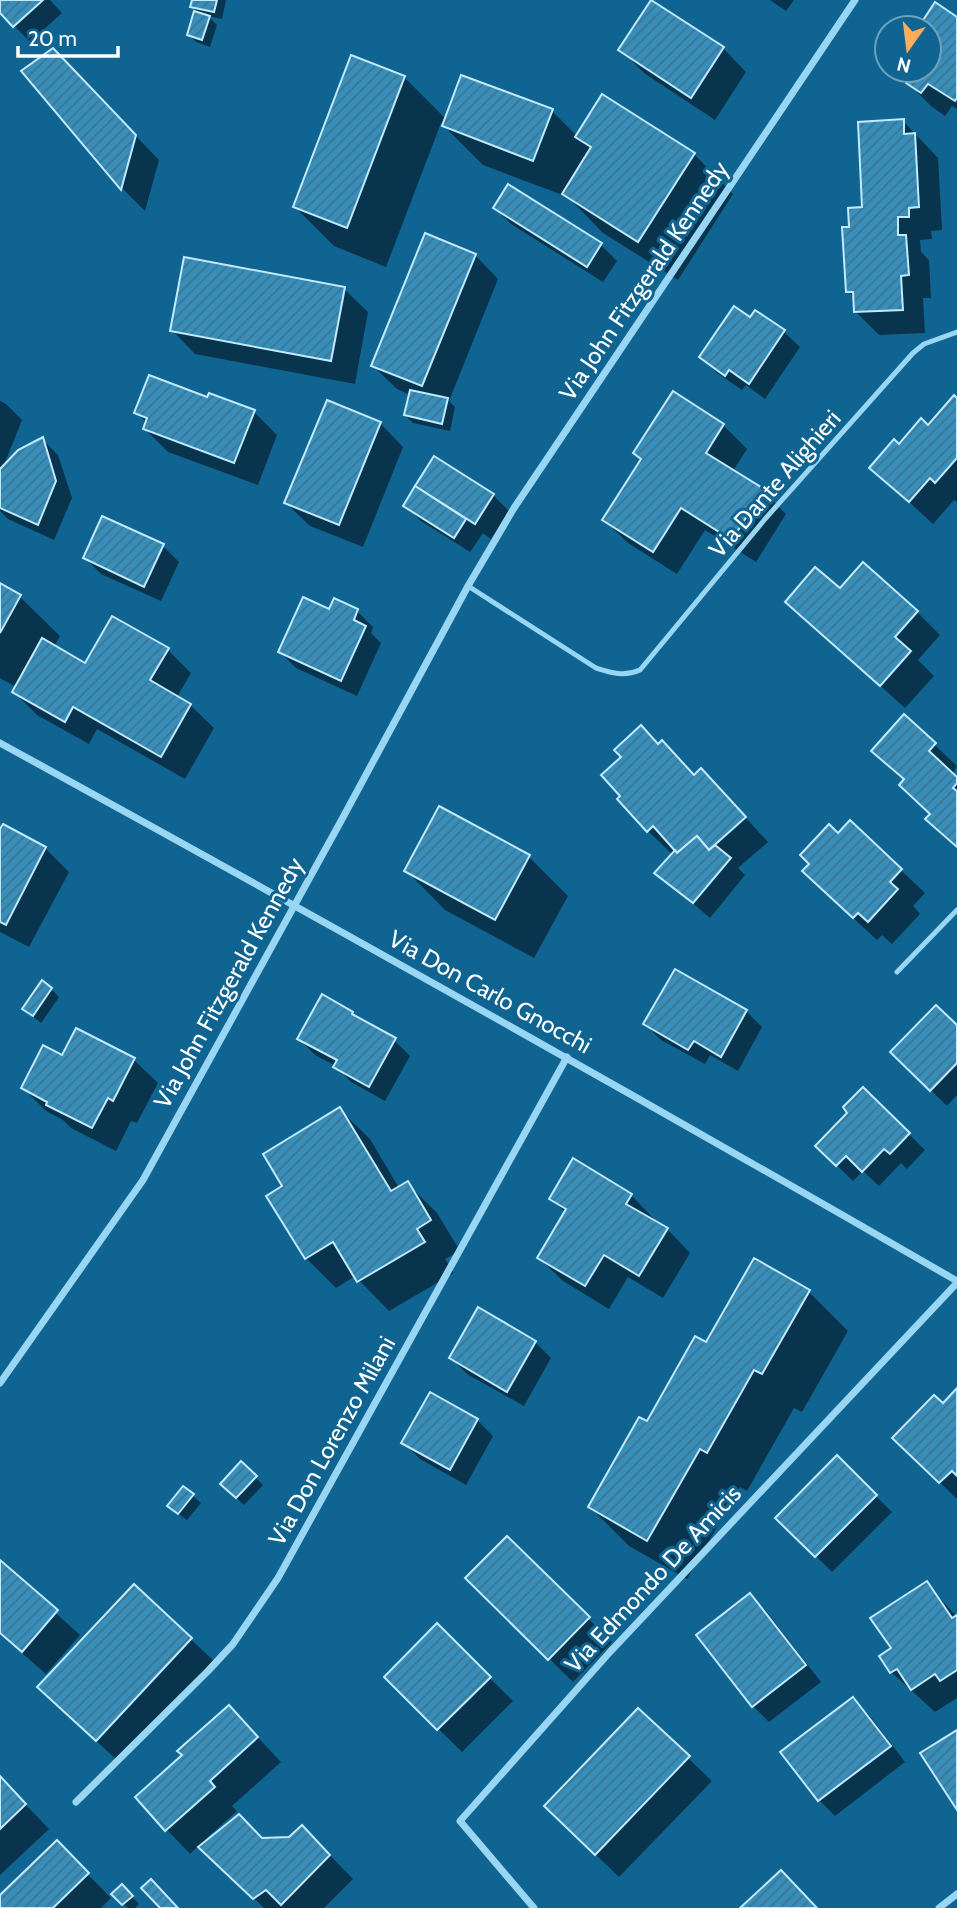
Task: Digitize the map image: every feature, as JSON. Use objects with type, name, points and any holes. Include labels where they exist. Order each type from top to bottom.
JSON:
[{"type":"street","name":"Via John Fitzgerald Kennedy","points":[[0,1383],[143,1180],[468,586],[514,508],[855,0]]},
{"type":"street","name":"Via Don Carlo Gnocchi","points":[[0,743],[567,1057],[957,1282]]},
{"type":"street","name":"Via Don Lorenzo Milani","points":[[76,1802],[217,1662],[233,1644],[278,1578],[567,1057]]},
{"type":"street","name":"Via Edmondo De Amicis","points":[[534,1908],[460,1821],[609,1653],[957,1282]]},
{"type":"street","points":[[939,1908],[957,1894]]},
{"type":"lane","name":"Via Dante Alighieri","points":[[468,586],[596,668],[619,675],[640,670],[765,519],[913,353],[924,344],[957,332]]},
{"type":"lane","points":[[897,972],[957,910]]},
{"type":"building","points":[[0,0],[43,0],[13,27],[0,13]]},
{"type":"building","points":[[192,0],[217,0],[214,12],[190,7]]},
{"type":"building","points":[[651,0],[724,47],[691,98],[618,50]]},
{"type":"building","points":[[935,2],[957,17],[955,101],[928,84],[943,84],[943,14],[927,14]]},
{"type":"building","points":[[194,11],[210,16],[202,40],[187,35]]},
{"type":"building","points":[[53,48],[136,135],[121,190],[21,71]]},
{"type":"building","points":[[351,55],[405,76],[347,228],[293,207]]},
{"type":"building","points":[[461,75],[553,109],[533,161],[442,126]]},
{"type":"building","points":[[908,84],[928,84],[921,93]]},
{"type":"building","points":[[602,94],[695,153],[638,242],[562,194],[591,147],[575,137]]},
{"type":"building","points":[[904,119],[904,134],[915,133],[919,207],[909,208],[909,217],[898,217],[898,235],[906,235],[909,275],[901,276],[903,310],[854,312],[853,292],[846,292],[842,227],[849,227],[848,208],[862,207],[858,122]]},
{"type":"building","points":[[508,184],[602,243],[587,267],[493,208]]},
{"type":"building","points":[[425,233],[476,254],[422,386],[371,366]]},
{"type":"building","points":[[184,257],[345,287],[331,361],[170,331]]},
{"type":"building","points":[[734,306],[750,317],[755,310],[785,330],[749,384],[729,370],[725,376],[699,357]]},
{"type":"building","points":[[149,375],[207,397],[209,393],[255,410],[234,463],[143,429],[147,418],[134,413]]},
{"type":"building","points":[[410,390],[448,398],[442,424],[404,415]]},
{"type":"building","points":[[673,391],[724,424],[706,453],[764,489],[732,540],[681,508],[653,552],[602,520],[641,459],[633,453]]},
{"type":"building","points":[[954,395],[957,398],[957,458],[935,483],[930,478],[909,502],[869,468],[894,439],[899,444],[921,418],[928,425]]},
{"type":"building","points":[[327,400],[381,422],[339,525],[284,503]]},
{"type":"building","points":[[43,437],[56,481],[38,525],[0,508],[0,469],[18,450]]},
{"type":"building","points":[[434,456],[494,494],[475,524],[415,486]]},
{"type":"building","points":[[415,486],[466,519],[454,538],[403,506]]},
{"type":"building","points":[[102,516],[164,544],[144,587],[83,558]]},
{"type":"building","points":[[863,562],[918,611],[895,637],[911,651],[880,686],[785,602],[815,567],[840,588]]},
{"type":"building","points":[[0,583],[21,595],[0,633]]},
{"type":"building","points":[[303,597],[329,609],[334,598],[358,609],[354,620],[366,626],[341,681],[278,652]]},
{"type":"building","points":[[112,616],[169,648],[150,680],[191,704],[161,757],[73,707],[65,722],[12,692],[42,638],[85,663]]},
{"type":"building","points":[[904,714],[936,743],[929,751],[957,777],[953,788],[957,791],[957,847],[925,819],[930,814],[899,785],[904,779],[871,751]]},
{"type":"building","points":[[641,725],[658,744],[662,740],[694,775],[701,768],[746,817],[709,850],[697,836],[677,853],[653,826],[647,832],[617,799],[620,796],[601,775],[621,757],[614,750]]},
{"type":"building","points":[[439,806],[530,855],[495,920],[404,871]]},
{"type":"building","points":[[850,820],[902,869],[890,882],[898,889],[868,922],[858,913],[853,918],[802,871],[809,864],[800,855],[829,824],[838,833]]},
{"type":"building","points":[[3,824],[46,847],[6,925],[0,922],[0,829]]},
{"type":"building","points":[[697,836],[709,850],[715,845],[731,858],[693,903],[654,873],[675,850],[677,853]]},
{"type":"building","points":[[675,969],[747,1010],[721,1057],[694,1041],[688,1050],[643,1024]]},
{"type":"building","points":[[42,980],[52,988],[33,1016],[22,1009]]},
{"type":"building","points":[[322,994],[396,1038],[369,1087],[333,1067],[337,1060],[297,1039]]},
{"type":"building","points":[[936,1005],[957,1025],[957,1063],[930,1091],[890,1052]]},
{"type":"building","points":[[76,1028],[135,1058],[113,1101],[108,1098],[92,1128],[46,1105],[47,1102],[21,1088],[43,1045],[62,1055]]},
{"type":"building","points":[[863,1087],[910,1133],[890,1154],[884,1149],[862,1172],[846,1156],[836,1166],[815,1146],[847,1113],[843,1107]]},
{"type":"building","points":[[340,1107],[391,1191],[408,1181],[431,1220],[417,1229],[425,1242],[357,1282],[333,1242],[305,1259],[266,1196],[282,1186],[263,1154]]},
{"type":"building","points":[[573,1158],[632,1194],[626,1204],[668,1228],[639,1276],[604,1255],[585,1286],[537,1258],[566,1209],[549,1199]]},
{"type":"building","points":[[754,1258],[810,1290],[762,1374],[754,1370],[707,1453],[700,1449],[647,1541],[588,1507],[639,1417],[647,1421],[695,1336],[706,1342]]},
{"type":"building","points":[[478,1307],[536,1341],[507,1392],[449,1358]]},
{"type":"building","points":[[957,1388],[957,1476],[952,1471],[939,1483],[892,1438],[934,1395],[943,1403]]},
{"type":"building","points":[[430,1392],[478,1419],[450,1470],[401,1443]]},
{"type":"building","points":[[837,1455],[877,1495],[815,1557],[775,1518]]},
{"type":"building","points":[[241,1461],[257,1476],[236,1498],[220,1484]]},
{"type":"building","points":[[183,1486],[194,1494],[178,1514],[167,1506]]},
{"type":"building","points":[[507,1536],[590,1617],[548,1660],[465,1578]]},
{"type":"building","points":[[0,1560],[58,1610],[22,1652],[0,1633]]},
{"type":"building","points":[[927,1581],[952,1618],[957,1615],[957,1670],[940,1681],[935,1674],[911,1690],[897,1669],[890,1673],[879,1656],[891,1648],[870,1618]]},
{"type":"building","points":[[134,1584],[192,1638],[96,1741],[37,1687]]},
{"type":"building","points":[[750,1593],[806,1665],[752,1707],[696,1635]]},
{"type":"building","points":[[437,1623],[491,1677],[437,1730],[384,1677]]},
{"type":"building","points":[[853,1697],[891,1746],[818,1801],[780,1752]]},
{"type":"building","points":[[229,1705],[258,1737],[210,1781],[215,1787],[165,1831],[135,1797],[182,1755],[177,1751]]},
{"type":"building","points":[[638,1708],[690,1756],[595,1855],[544,1806]]},
{"type":"building","points":[[957,1730],[957,1810],[920,1753]]},
{"type":"building","points":[[0,1776],[26,1804],[0,1829]]},
{"type":"building","points":[[239,1814],[262,1838],[289,1837],[302,1825],[330,1855],[281,1905],[266,1890],[253,1899],[198,1847]]},
{"type":"building","points":[[57,1840],[89,1873],[53,1908],[0,1908],[0,1895]]},
{"type":"building","points":[[781,1870],[817,1908],[740,1908]]},
{"type":"building","points":[[151,1879],[178,1908],[160,1908],[141,1888]]},
{"type":"building","points":[[122,1884],[133,1896],[122,1905],[111,1894]]}]
